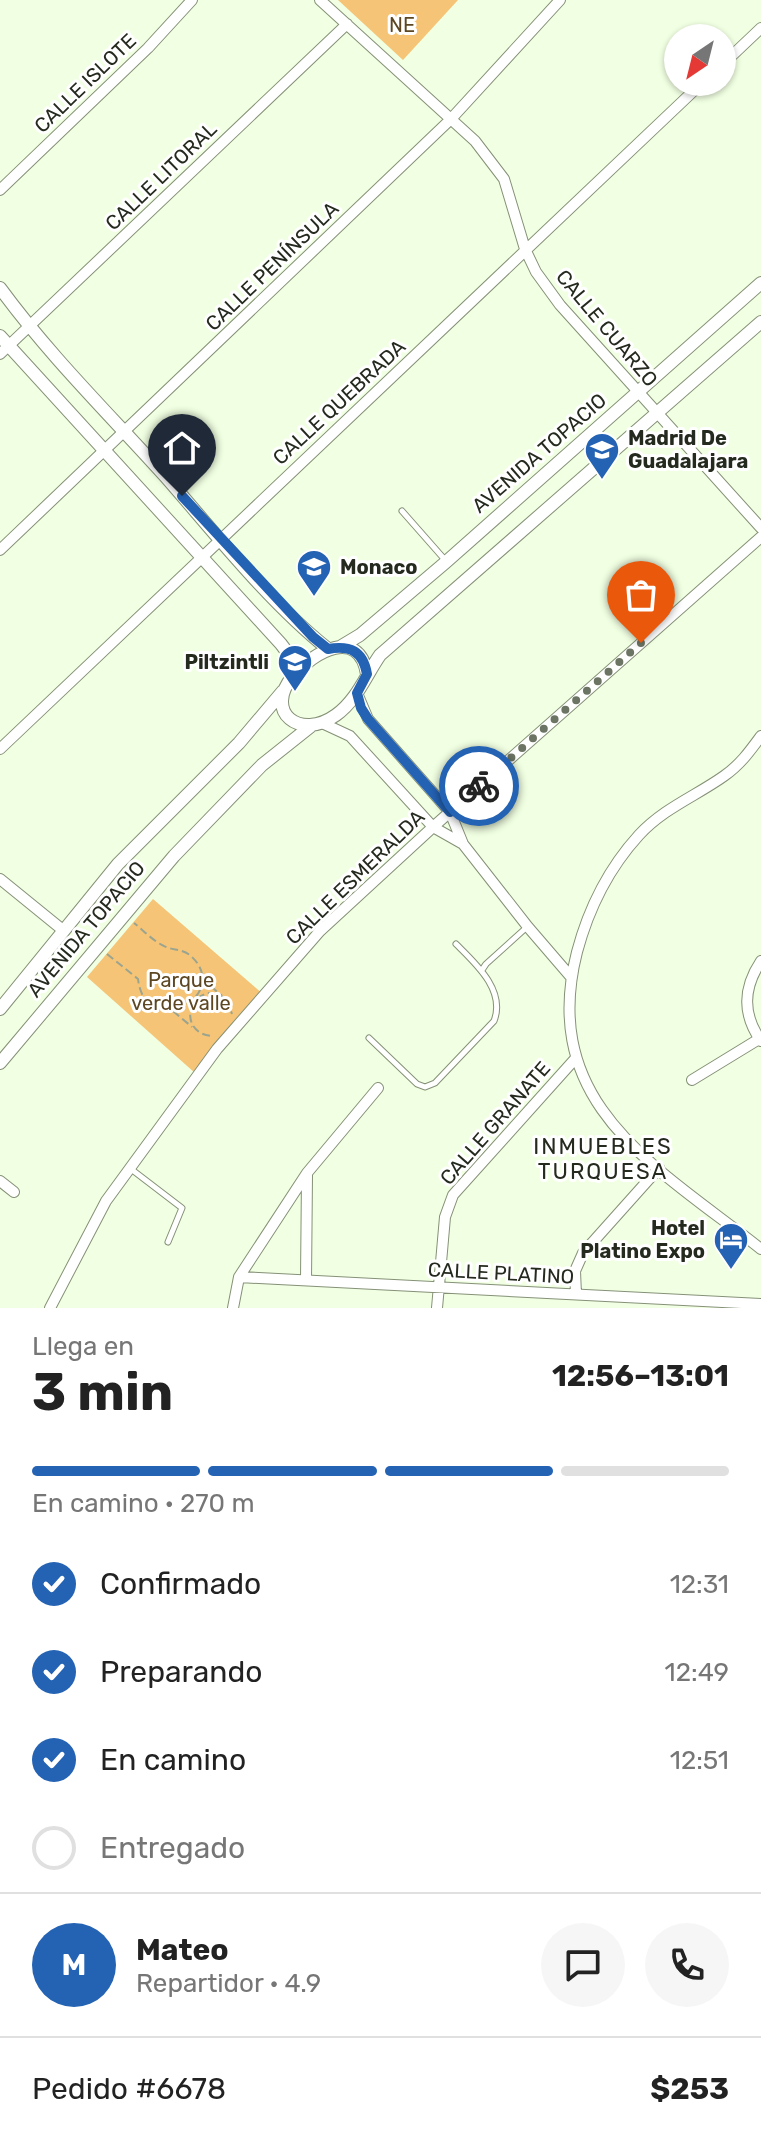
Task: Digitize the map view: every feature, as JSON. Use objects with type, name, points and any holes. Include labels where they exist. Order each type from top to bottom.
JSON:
[{"type":"street","name":"CALLE ISLOTE","points":[[0,190],[148,48],[192,0]]},
{"type":"street","name":"CALLE CUARZO","points":[[320,0],[475,141],[504,179],[525,249],[536,272],[560,305],[761,528]]},
{"type":"street","name":"CALLE PENÍNSULA","points":[[0,550],[451,119],[560,0]]},
{"type":"street","name":"CALLE LITORAL","points":[[3,345],[28,327],[347,24]]},
{"type":"street","points":[[736,52],[761,28]]},
{"type":"street","name":"CALLE QUEBRADA","points":[[0,749],[688,96]]},
{"type":"street","name":"AVENIDA TOPACIO","points":[[334,648],[360,635],[446,562],[761,283]]},
{"type":"street","points":[[0,288],[28,327],[220,539],[300,625],[334,648]]},
{"type":"street","points":[[317,724],[337,714],[357,693],[380,655],[761,322]]},
{"type":"street","points":[[3,345],[105,451],[281,644],[290,656],[296,673]]},
{"type":"street","name":"CALLE ESMERALDA","points":[[50,1308],[86,1234],[130,1168],[217,1049],[320,931],[761,537]]},
{"type":"street","points":[[367,674],[361,655],[352,649],[334,648],[307,661],[296,673],[283,691],[283,709],[298,724],[317,724],[350,736],[433,827],[463,844]]},
{"type":"street","name":"AVENIDA TOPACIO","points":[[0,1009],[146,834],[239,743],[283,691]]},
{"type":"street","points":[[357,693],[368,719],[450,812],[463,844],[571,977]]},
{"type":"street","name":"AVENIDA TOPACIO","points":[[0,1063],[174,856],[262,765],[317,724]]},
{"type":"street","points":[[761,736],[737,766],[651,822],[622,855],[592,906],[571,977],[575,1059],[585,1085],[603,1113],[623,1137],[659,1168],[761,1249]]},
{"type":"street","points":[[0,879],[64,931]]},
{"type":"street","points":[[692,1080],[760,1040],[752,1027],[746,998],[750,978],[761,961]]},
{"type":"street","name":"CALLE GRANATE","points":[[437,1308],[445,1217],[453,1195],[575,1059]]},
{"type":"street","points":[[233,1308],[239,1277],[307,1173],[378,1088]]},
{"type":"street","points":[[576,1294],[575,1271],[583,1253],[659,1168]]},
{"type":"street","points":[[306,1280],[307,1173]]},
{"type":"street","points":[[0,1181],[14,1192]]},
{"type":"street","name":"CALLE PLATINO","points":[[239,1277],[761,1304]]},
{"type":"lane","points":[[402,511],[446,562]]},
{"type":"lane","points":[[482,970],[528,927]]},
{"type":"lane","points":[[369,1038],[417,1084],[425,1087],[435,1083],[494,1021],[497,1008],[494,995],[482,970],[456,944]]},
{"type":"lane","points":[[130,1168],[182,1208],[168,1242]]},
{"type":"path","points":[[124,914],[165,948],[183,951],[192,957],[202,978],[245,1016]]},
{"type":"path","points":[[97,946],[138,979],[139,989],[151,1005],[161,1010],[182,1009],[207,993],[222,995]]},
{"type":"path","points":[[202,978],[189,1012],[192,1025],[203,1035],[217,1035]]},
{"type":"path","points":[[227,1000],[232,1020]]},
{"type":"path","points":[[173,1011],[217,1049]]},
{"type":"green space","name":"NE","points":[[338,0],[458,0],[403,60]]},
{"type":"green space","name":"Parque verde valle","points":[[153,899],[264,995],[195,1073],[87,977]]},
{"type":"way so far","points":[[479,786],[641,643]]},
{"type":"place","name":"Madrid De Guadalajara","points":[[602,481]]},
{"type":"place","name":"Monaco","points":[[314,598]]},
{"type":"place","name":"Piltzintli","points":[[295,693]]},
{"type":"place","name":"Hotel Platino Expo","points":[[731,1271]]},
{"type":"district","name":"INMUEBLES TURQUESA","points":[[603,1158]]},
{"type":"route","points":[[182,496],[313,637],[328,649],[352,649],[361,655],[367,674],[357,693],[361,708],[450,812],[479,786]]}]
